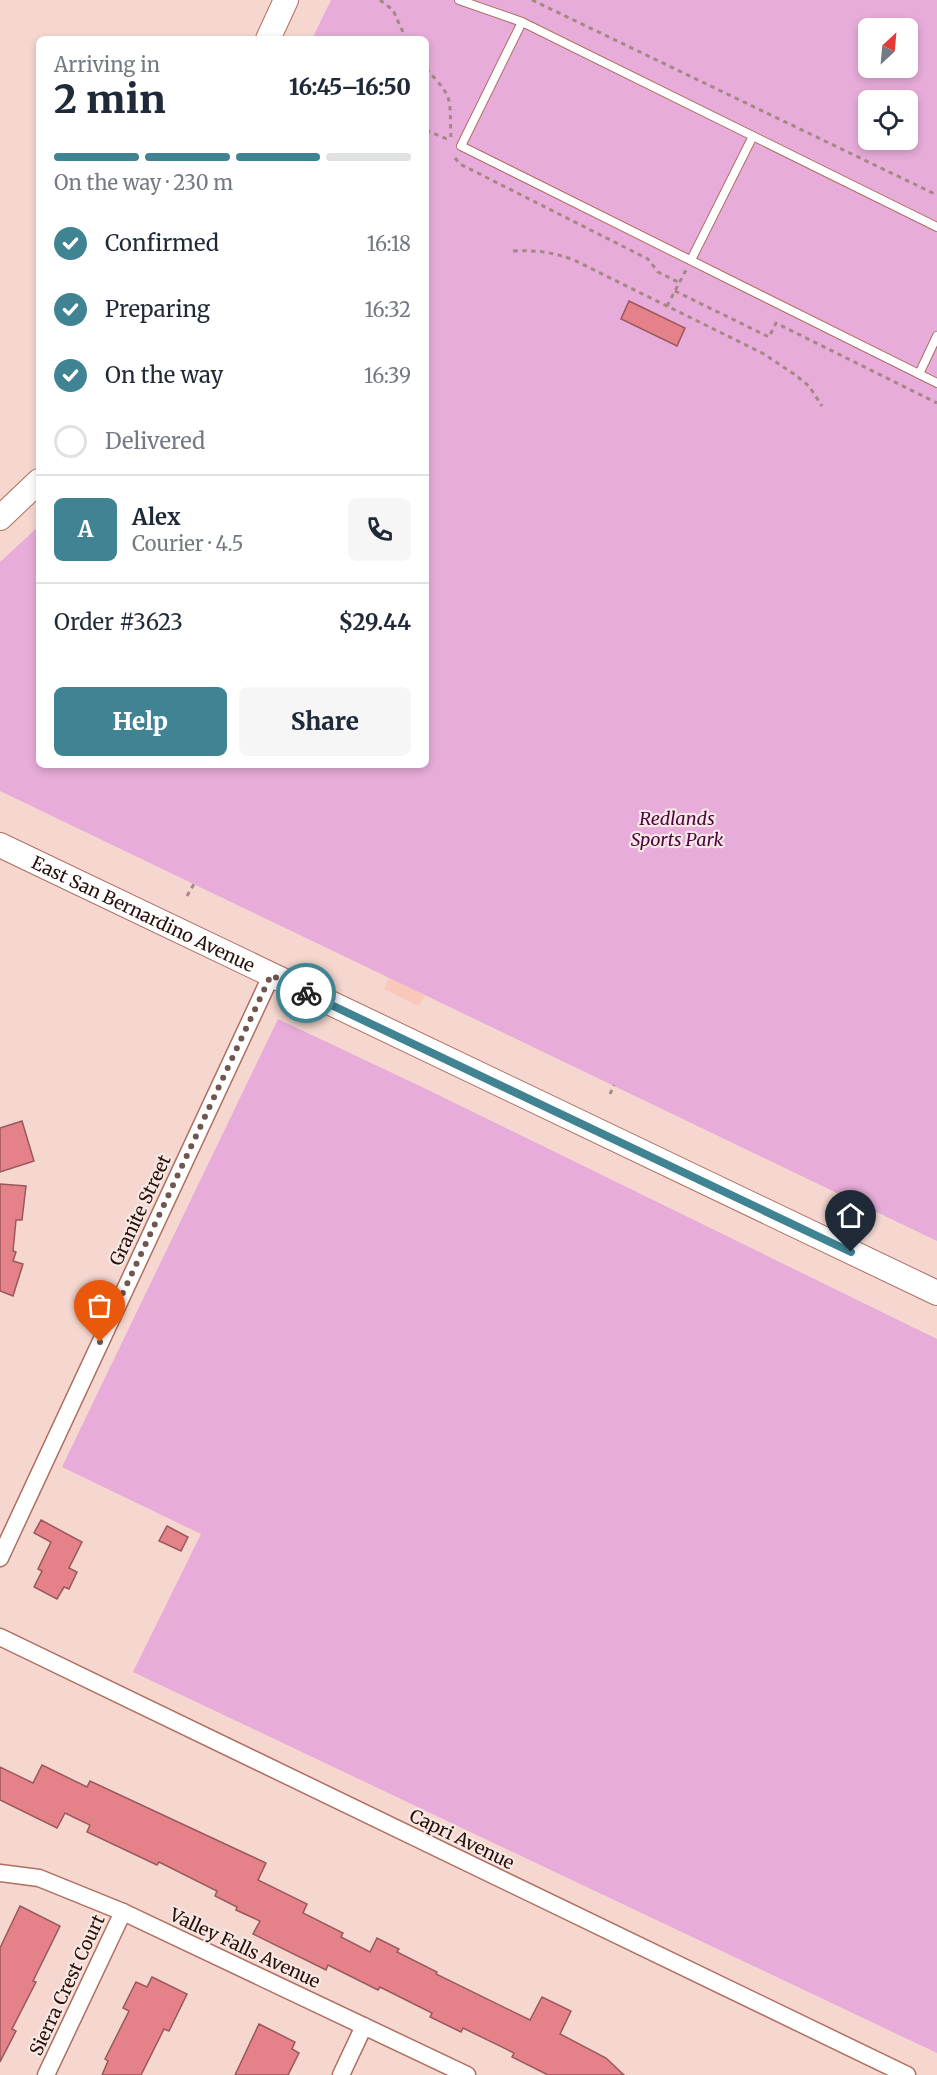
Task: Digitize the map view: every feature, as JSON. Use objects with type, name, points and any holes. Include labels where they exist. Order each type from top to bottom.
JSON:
[{"type":"street","points":[[269,36],[286,0]]},
{"type":"street","points":[[0,518],[36,484]]},
{"type":"street","name":"East San Bernardino Avenue","points":[[0,845],[937,1293]]},
{"type":"street","name":"Granite Street","points":[[0,1558],[271,975]]},
{"type":"street","name":"Capri Avenue","points":[[0,1637],[907,2075]]},
{"type":"street","name":"Valley Falls Avenue","points":[[0,1873],[39,1878],[123,1912],[467,2075]]},
{"type":"street","name":"Sierra Crest Court","points":[[46,2075],[123,1912]]},
{"type":"street","points":[[341,2075],[364,2025]]},
{"type":"lane","points":[[459,0],[522,22],[937,227]]},
{"type":"lane","points":[[522,22],[461,146],[937,383]]},
{"type":"lane","points":[[691,260],[753,136]]},
{"type":"lane","points":[[919,374],[937,336]]},
{"type":"path","points":[[380,0],[393,10],[405,36]]},
{"type":"path","points":[[532,0],[937,195]]},
{"type":"path","points":[[429,131],[451,141]]},
{"type":"path","points":[[513,251],[534,250],[555,253],[574,260],[764,354],[809,386],[822,405]]},
{"type":"path","points":[[667,306],[691,260]]},
{"type":"path","points":[[675,291],[770,337],[776,323],[937,403]]},
{"type":"path","points":[[187,896],[194,884]]},
{"type":"path","points":[[610,1094],[614,1085]]},
{"type":"shaded area","points":[[389,978],[425,995],[419,1006],[384,989]]},
{"type":"green space","name":"Redlands Sports Park","points":[[331,0],[937,0],[937,1241],[0,791],[0,562],[36,529],[36,768],[429,768],[429,36],[313,36]]},
{"type":"green space","points":[[278,1019],[937,1339],[937,2053],[133,1672],[201,1534],[62,1467]]},
{"type":"building","points":[[629,301],[685,328],[677,346],[621,319]]},
{"type":"building","points":[[22,1121],[34,1161],[0,1172],[0,1128]]},
{"type":"building","points":[[0,1184],[26,1186],[22,1220],[16,1220],[13,1251],[16,1252],[13,1261],[23,1264],[13,1296],[0,1291]]},
{"type":"building","points":[[41,1520],[82,1542],[69,1568],[77,1572],[69,1589],[64,1587],[57,1599],[34,1587],[42,1571],[38,1569],[51,1542],[34,1533]]},
{"type":"building","points":[[167,1526],[188,1537],[181,1551],[159,1541]]},
{"type":"building","points":[[42,1765],[87,1787],[90,1781],[266,1863],[258,1880],[307,1904],[303,1913],[343,1933],[341,1937],[370,1952],[377,1938],[399,1949],[397,1952],[437,1972],[436,1974],[530,2020],[542,1997],[571,2011],[560,2034],[606,2058],[624,2075],[548,2075],[512,2057],[514,2053],[463,2028],[461,2032],[430,2017],[432,2013],[380,1987],[378,1990],[328,1965],[326,1970],[253,1934],[260,1921],[236,1910],[237,1907],[215,1896],[217,1891],[159,1862],[157,1865],[87,1832],[90,1825],[65,1813],[57,1828],[0,1800],[0,1767],[33,1783]]},
{"type":"building","points":[[20,1906],[60,1926],[33,1981],[36,1982],[12,2029],[16,2031],[0,2062],[0,1948]]},
{"type":"building","points":[[152,1977],[187,1994],[169,2031],[164,2029],[141,2075],[102,2075],[108,2061],[105,2059],[129,2011],[123,2008],[136,1982],[147,1987]]},
{"type":"building","points":[[259,2024],[295,2042],[292,2049],[299,2053],[288,2075],[235,2075]]},
{"type":"way so far","points":[[100,1342],[271,975],[306,993]]},
{"type":"route","points":[[306,993],[851,1252]]}]
